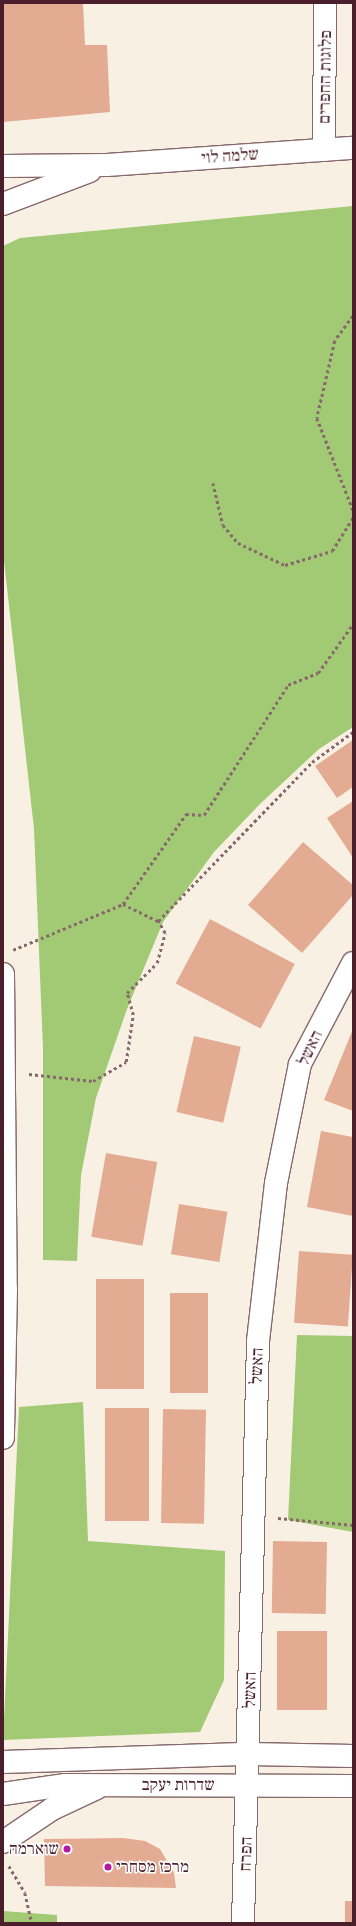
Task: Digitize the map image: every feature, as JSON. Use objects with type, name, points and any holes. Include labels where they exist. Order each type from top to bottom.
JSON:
[{"type":"street","name":"פלוגות החפרים","points":[[324,150],[325,3]]},
{"type":"street","name":"שלמה לוי","points":[[3,166],[106,166],[353,148]]},
{"type":"street","name":"שלמה לוי","points":[[3,204],[106,166]]},
{"type":"street","name":"האשל","points":[[248,1785],[252,1516],[258,1342],[285,1128],[300,1064],[353,963]]},
{"type":"street","points":[[3,974],[5,1072],[3,1438]]},
{"type":"street","name":"שדרות יעקב","points":[[3,1762],[249,1754],[353,1756]]},
{"type":"street","name":"שדרות יעקב","points":[[3,1794],[65,1785],[353,1786]]},
{"type":"street","points":[[3,1842],[52,1809],[103,1785]]},
{"type":"street","name":"הפרח","points":[[243,1923],[248,1785]]},
{"type":"path","points":[[353,316],[335,341],[317,418],[353,510]]},
{"type":"path","points":[[213,483],[223,525],[238,543],[285,565],[332,551],[353,517]]},
{"type":"path","points":[[10,951],[123,904],[186,814],[204,815],[288,685],[318,673],[353,624]]},
{"type":"path","points":[[158,921],[312,762],[353,732]]},
{"type":"path","points":[[5,1072],[93,1081],[126,1062],[133,1015],[127,993],[157,963],[164,933],[158,921],[123,904]]},
{"type":"path","points":[[252,1516],[353,1525]]},
{"type":"path","points":[[7,1863],[25,1893],[32,1923]]},
{"type":"green space","points":[[353,206],[353,727],[319,749],[260,804],[214,852],[163,922],[127,1009],[96,1098],[81,1175],[77,1261],[43,1260],[43,1049],[34,829],[3,552],[3,246],[20,238]]},
{"type":"green space","points":[[297,1335],[353,1336],[353,1532],[288,1520]]},
{"type":"green space","points":[[83,1402],[88,1541],[225,1551],[224,1680],[200,1732],[3,1740],[19,1407]]},
{"type":"green space","points":[[3,1911],[57,1915],[57,1923],[3,1923]]},
{"type":"building","points":[[3,3],[83,3],[85,45],[107,45],[110,112],[3,122]]},
{"type":"building","points":[[353,740],[353,787],[337,798],[315,766]]},
{"type":"building","points":[[353,801],[353,858],[327,818]]},
{"type":"building","points":[[303,842],[353,885],[353,895],[302,953],[248,905]]},
{"type":"building","points":[[210,919],[295,964],[260,1029],[176,983]]},
{"type":"building","points":[[353,1029],[353,1111],[324,1100]]},
{"type":"building","points":[[194,1036],[241,1047],[223,1123],[176,1112]]},
{"type":"building","points":[[321,1131],[353,1137],[353,1216],[307,1207]]},
{"type":"building","points":[[106,1153],[157,1162],[142,1246],[91,1237]]},
{"type":"building","points":[[179,1204],[227,1212],[219,1262],[171,1254]]},
{"type":"building","points":[[299,1251],[353,1255],[348,1327],[294,1323]]},
{"type":"building","points":[[96,1279],[144,1279],[144,1389],[96,1389]]},
{"type":"building","points":[[170,1293],[208,1293],[208,1393],[170,1393]]},
{"type":"building","points":[[105,1408],[149,1408],[149,1521],[105,1521]]},
{"type":"building","points":[[163,1409],[206,1410],[204,1524],[161,1523]]},
{"type":"building","points":[[273,1541],[327,1542],[326,1614],[272,1613]]},
{"type":"building","points":[[277,1631],[327,1631],[327,1710],[277,1710]]},
{"type":"building","name":"מרכז מסחרי","points":[[123,1838],[145,1841],[160,1849],[174,1873],[176,1888],[45,1886],[44,1839]]},
{"type":"building","points":[[345,1901],[353,1901],[353,1923],[345,1923]]},
{"type":"place","name":"שוארמה","points":[[67,1849]]},
{"type":"place","name":"מרכז מסחרי","points":[[108,1867]]}]
